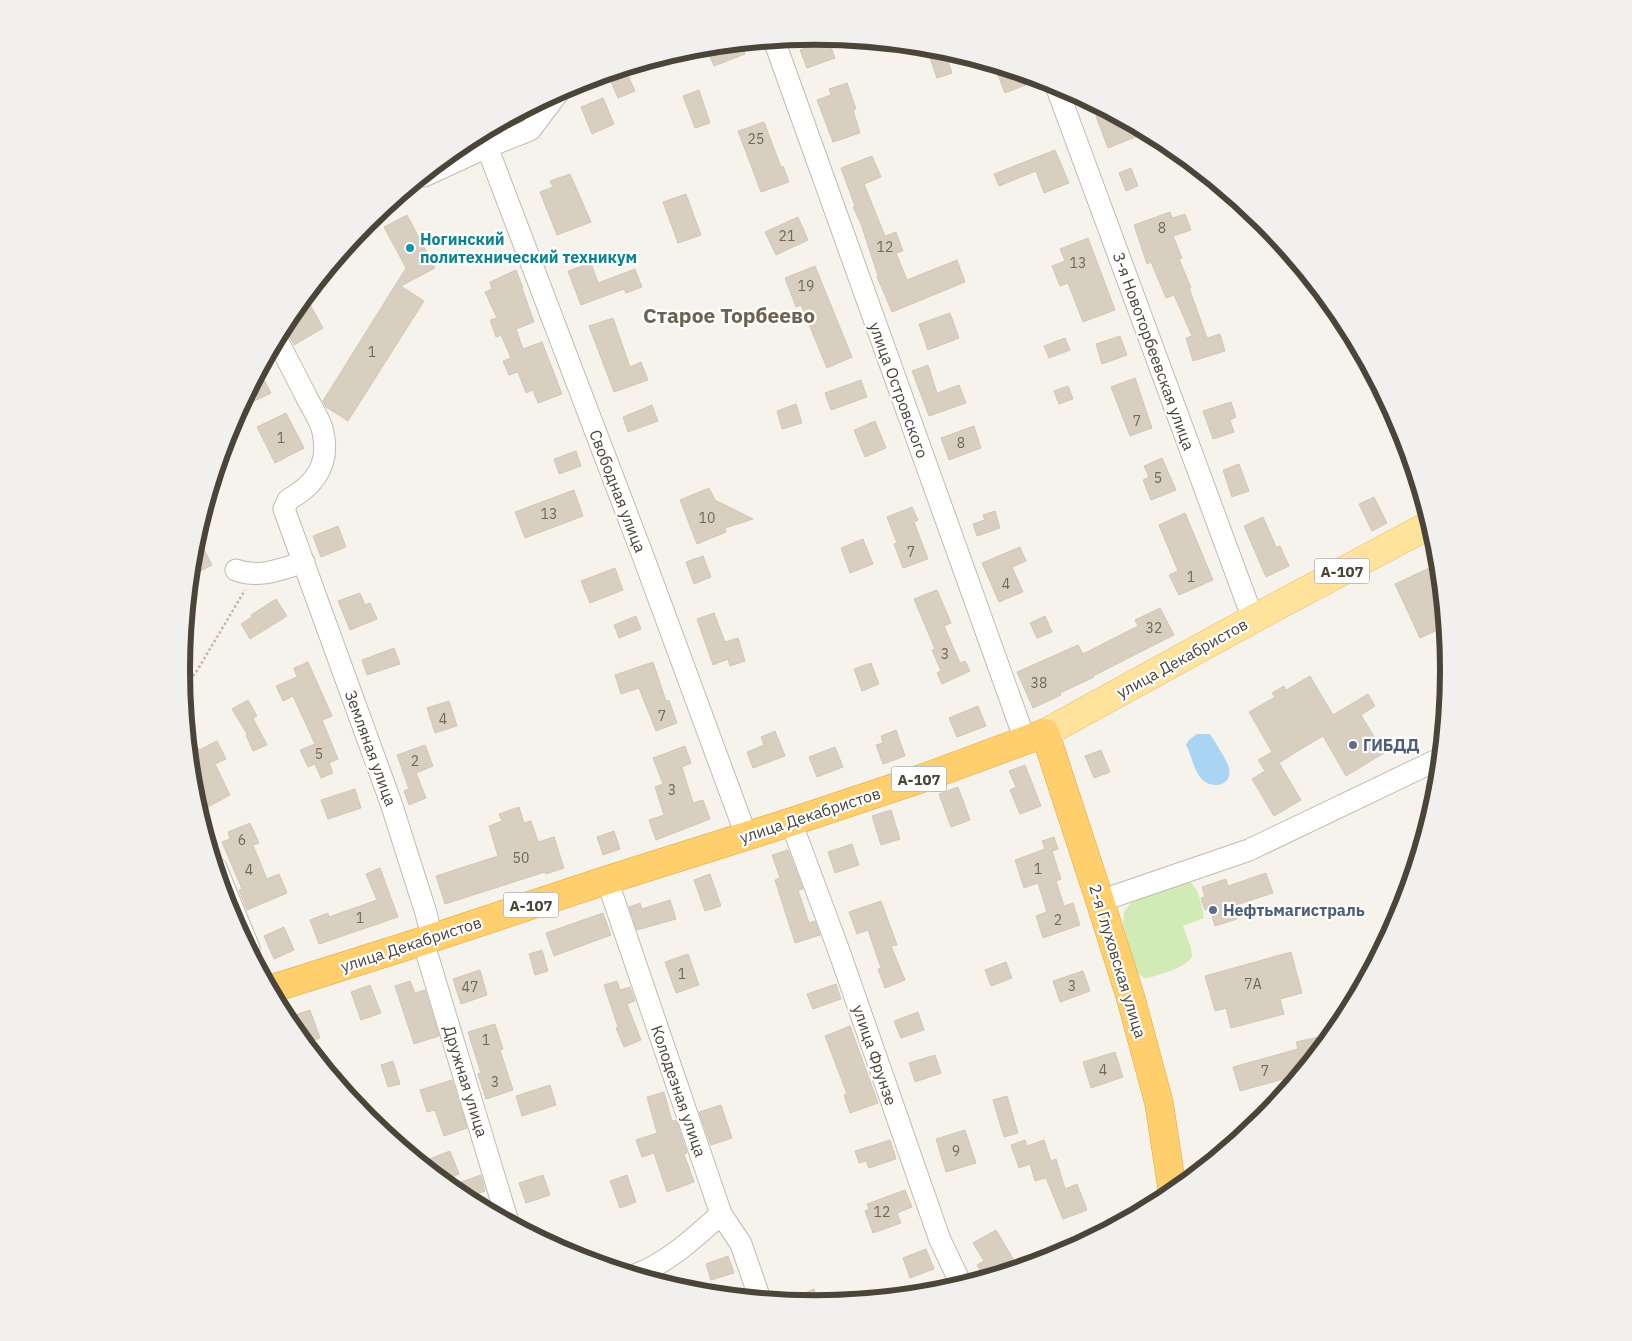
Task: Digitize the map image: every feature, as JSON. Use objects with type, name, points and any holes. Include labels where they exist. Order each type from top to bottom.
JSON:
[{"type":"highway","name":"улица Декабристов","points":[[276,987],[791,822],[926,777],[1035,737]]},
{"type":"highway","name":"2-я Глуховская улица","points":[[1035,737],[1100,901],[1159,1102],[1173,1185]]},
{"type":"main road","name":"улица Декабристов","points":[[1035,737],[1424,528]]},
{"type":"street","name":"улица Островского","points":[[776,46],[1035,737]]},
{"type":"street","name":"3-я Новоторбеевская улица","points":[[1059,95],[1253,619]]},
{"type":"street","points":[[446,166],[530,130],[548,106]]},
{"type":"street","name":"Свободная улица","points":[[487,147],[643,556],[746,835]]},
{"type":"street","name":"Земляная улица","points":[[281,347],[323,431],[325,450],[322,468],[314,480],[302,492],[288,500],[284,510],[391,803],[426,913],[428,939]]},
{"type":"street","points":[[245,572],[275,571],[304,562]]},
{"type":"street","points":[[1100,901],[1249,850],[1434,761]]},
{"type":"street","name":"улица Фрунзе","points":[[791,822],[839,951],[940,1240],[959,1279]]},
{"type":"street","name":"Колодезная улица","points":[[606,880],[721,1214],[741,1244],[758,1293]]},
{"type":"street","name":"Дружная улица","points":[[428,939],[506,1213]]},
{"type":"street","points":[[643,1272],[652,1268],[696,1236],[721,1214]]},
{"type":"path","points":[[190,679],[198,669],[245,572]]},
{"type":"green space","points":[[1187,879],[1195,887],[1201,902],[1204,918],[1183,926],[1191,948],[1192,957],[1183,965],[1172,970],[1144,978],[1136,972],[1123,923],[1124,912],[1137,895]]},
{"type":"water","points":[[1197,734],[1210,734],[1223,756],[1229,768],[1228,779],[1224,782],[1215,785],[1210,784],[1200,777],[1186,745]]},
{"type":"building","points":[[813,45],[830,45],[835,58],[807,68],[800,50]]},
{"type":"building","points":[[743,49],[745,54],[714,66],[709,54]]},
{"type":"building","points":[[929,55],[951,60],[948,61],[952,73],[937,78]]},
{"type":"building","points":[[997,72],[1030,83],[1005,93]]},
{"type":"building","points":[[627,74],[635,91],[618,98],[610,80]]},
{"type":"building","points":[[847,83],[856,109],[853,110],[860,133],[833,142],[817,100],[831,95],[829,89]]},
{"type":"building","points":[[699,90],[710,123],[695,128],[683,96]]},
{"type":"building","points":[[603,98],[614,124],[592,134],[581,107]]},
{"type":"building","points":[[1101,114],[1140,135],[1108,148],[1096,116]]},
{"type":"building","points":[[764,122],[781,167],[783,166],[789,182],[761,192],[738,131]]},
{"type":"building","points":[[1055,150],[1069,183],[1044,193],[1036,171],[999,186],[994,174]]},
{"type":"building","points":[[872,156],[881,177],[864,184],[885,236],[896,232],[903,251],[896,253],[907,280],[957,260],[965,282],[892,312],[877,277],[841,168]]},
{"type":"building","points":[[1131,168],[1138,186],[1126,191],[1119,173]]},
{"type":"building","points":[[570,174],[591,222],[557,235],[540,192],[553,187],[550,181]]},
{"type":"building","points":[[686,194],[701,235],[678,243],[663,202]]},
{"type":"building","points":[[1170,212],[1172,218],[1185,214],[1191,230],[1173,236],[1182,258],[1179,259],[1191,288],[1189,288],[1207,338],[1220,334],[1225,351],[1193,361],[1186,338],[1192,336],[1174,295],[1166,298],[1151,262],[1147,264],[1134,225]]},
{"type":"building","points":[[407,215],[435,268],[401,286],[424,301],[348,421],[326,407],[323,401],[406,268],[384,227]]},
{"type":"building","points":[[798,217],[808,240],[776,255],[765,232]]},
{"type":"building","points":[[1088,238],[1115,310],[1083,322],[1068,283],[1060,286],[1052,266],[1065,261],[1060,249]]},
{"type":"building","points":[[591,263],[598,283],[635,269],[642,287],[626,293],[624,289],[581,305],[568,271]]},
{"type":"building","points":[[815,266],[852,357],[827,368],[801,305],[796,307],[785,278]]},
{"type":"building","points":[[516,270],[534,322],[516,329],[523,349],[542,342],[562,394],[538,403],[533,390],[526,393],[518,372],[509,375],[503,361],[511,358],[501,335],[496,337],[490,320],[497,318],[485,292],[492,289],[490,282]]},
{"type":"building","points":[[310,304],[323,328],[294,345],[289,335]]},
{"type":"building","points":[[950,313],[959,338],[928,350],[919,324]]},
{"type":"building","points":[[613,318],[630,367],[641,362],[648,380],[614,392],[589,326]]},
{"type":"building","points":[[1120,336],[1127,355],[1102,364],[1096,344]]},
{"type":"building","points":[[1065,338],[1070,350],[1049,358],[1044,346]]},
{"type":"building","points":[[928,365],[937,393],[959,385],[966,403],[929,416],[912,371]]},
{"type":"building","points":[[263,378],[271,393],[251,403]]},
{"type":"building","points":[[1135,378],[1152,428],[1130,436],[1111,387]]},
{"type":"building","points":[[861,380],[867,397],[831,410],[825,393]]},
{"type":"building","points":[[1068,386],[1073,399],[1059,404],[1054,391]]},
{"type":"building","points":[[1231,402],[1236,417],[1230,420],[1234,432],[1213,439],[1203,411]]},
{"type":"building","points":[[796,404],[802,423],[782,429],[777,411]]},
{"type":"building","points":[[652,405],[658,421],[628,432],[623,417]]},
{"type":"building","points":[[286,413],[304,448],[275,463],[257,427]]},
{"type":"building","points":[[875,421],[886,448],[865,457],[854,430]]},
{"type":"building","points":[[974,426],[981,448],[949,460],[941,438]]},
{"type":"building","points":[[576,451],[581,466],[559,474],[554,459]]},
{"type":"building","points":[[1162,458],[1176,490],[1151,500],[1143,480],[1149,477],[1144,466]]},
{"type":"building","points":[[1239,464],[1249,491],[1232,497],[1223,470]]},
{"type":"building","points":[[709,488],[715,500],[753,519],[725,528],[726,532],[697,544],[680,500]]},
{"type":"building","points":[[574,490],[583,516],[525,538],[515,512]]},
{"type":"building","points":[[1374,497],[1387,523],[1372,531],[1359,504]]},
{"type":"building","points":[[912,507],[918,520],[914,522],[928,559],[903,568],[894,544],[897,543],[887,517]]},
{"type":"building","points":[[995,511],[1000,528],[977,536],[973,524],[985,520],[983,515]]},
{"type":"building","points":[[1185,513],[1213,580],[1179,595],[1169,575],[1178,571],[1159,525]]},
{"type":"building","points":[[1263,517],[1276,547],[1280,546],[1289,566],[1266,577],[1244,526]]},
{"type":"building","points":[[338,526],[346,547],[321,557],[313,536]]},
{"type":"building","points":[[863,539],[873,564],[850,573],[841,548]]},
{"type":"building","points":[[1020,547],[1026,561],[1012,567],[1023,592],[999,602],[982,563]]},
{"type":"building","points":[[203,548],[212,565],[199,572]]},
{"type":"building","points":[[703,556],[711,577],[694,584],[686,562]]},
{"type":"building","points":[[1432,567],[1440,629],[1420,638],[1395,584]]},
{"type":"building","points":[[615,568],[623,590],[590,603],[581,581]]},
{"type":"building","points":[[937,590],[951,623],[944,626],[960,663],[965,661],[970,671],[942,684],[937,673],[941,671],[932,650],[935,649],[914,599]]},
{"type":"building","points":[[360,593],[365,605],[370,603],[377,619],[350,630],[338,601]]},
{"type":"building","points":[[276,599],[287,616],[250,639],[241,624],[252,617],[251,615]]},
{"type":"building","points":[[1160,608],[1174,635],[1033,708],[1017,672],[1078,645],[1083,654],[1138,626],[1135,620]]},
{"type":"building","points":[[714,613],[725,642],[738,638],[745,661],[730,666],[728,659],[713,665],[697,619]]},
{"type":"building","points":[[636,616],[641,629],[619,638],[614,625]]},
{"type":"building","points":[[1045,616],[1052,632],[1037,638],[1030,623]]},
{"type":"building","points":[[394,648],[400,664],[367,675],[362,660]]},
{"type":"building","points":[[308,662],[332,716],[322,720],[338,759],[329,763],[333,773],[321,778],[315,764],[308,767],[300,750],[315,744],[293,696],[283,701],[276,686],[297,677],[294,668]]},
{"type":"building","points":[[653,662],[666,701],[669,700],[677,723],[656,731],[639,688],[621,694],[615,675]]},
{"type":"building","points":[[871,663],[879,684],[862,691],[854,669]]},
{"type":"building","name":"ГИБДД","points":[[1310,676],[1333,715],[1368,694],[1375,706],[1361,715],[1384,753],[1346,776],[1323,736],[1279,763],[1301,800],[1274,816],[1252,779],[1265,771],[1258,760],[1272,752],[1249,712],[1275,697],[1272,693],[1284,686],[1286,690]]},
{"type":"building","points":[[248,700],[257,716],[253,718],[267,745],[253,751],[247,734],[232,709]]},
{"type":"building","points":[[449,701],[457,726],[435,733],[427,708]]},
{"type":"building","points":[[978,706],[986,726],[957,737],[949,718]]},
{"type":"building","points":[[896,730],[905,756],[883,764],[876,745],[883,743],[881,736]]},
{"type":"building","points":[[775,731],[785,756],[753,768],[747,752],[764,745],[761,737]]},
{"type":"building","points":[[217,741],[226,759],[215,764],[230,795],[206,808],[195,743],[199,750]]},
{"type":"building","points":[[425,745],[433,766],[416,773],[426,798],[409,805],[404,791],[409,789],[397,755]]},
{"type":"building","points":[[685,746],[691,763],[682,767],[693,803],[703,800],[710,819],[656,840],[649,820],[664,815],[655,787],[663,784],[653,758]]},
{"type":"building","points":[[835,747],[843,767],[817,777],[809,757]]},
{"type":"building","points":[[1101,750],[1110,772],[1094,778],[1085,756]]},
{"type":"building","points":[[1025,765],[1041,806],[1020,814],[1010,790],[1016,787],[1009,771]]},
{"type":"building","points":[[958,787],[970,820],[951,827],[939,794]]},
{"type":"building","points":[[355,789],[361,808],[328,819],[321,800]]},
{"type":"building","points":[[519,807],[524,823],[531,821],[538,842],[554,837],[564,868],[546,874],[545,872],[445,904],[436,876],[498,856],[489,826],[502,821],[499,814]]},
{"type":"building","points":[[891,810],[900,839],[881,845],[872,816]]},
{"type":"building","points":[[250,823],[259,843],[253,845],[267,879],[279,874],[287,893],[247,910],[239,890],[242,889],[222,842],[230,839],[228,832]]},
{"type":"building","points":[[614,831],[620,849],[603,855],[597,837]]},
{"type":"building","points":[[1054,837],[1058,849],[1052,851],[1061,879],[1056,881],[1064,906],[1073,903],[1080,925],[1043,938],[1036,916],[1047,912],[1038,883],[1024,888],[1015,860],[1045,849],[1042,841]]},
{"type":"building","points":[[852,844],[859,865],[835,873],[828,852]]},
{"type":"building","points":[[788,850],[803,889],[798,890],[809,923],[815,921],[820,935],[795,943],[775,880],[780,878],[772,855]]},
{"type":"building","points":[[380,868],[398,917],[319,944],[310,920],[328,913],[329,917],[377,900],[366,874]]},
{"type":"building","points":[[1266,873],[1273,893],[1233,906],[1237,919],[1215,926],[1210,909],[1205,910],[1201,898],[1205,897],[1202,887],[1226,879],[1228,886]]},
{"type":"building","points":[[710,874],[721,906],[705,911],[694,880]]},
{"type":"building","points":[[670,900],[676,919],[637,930],[629,907],[640,903],[642,909]]},
{"type":"building","points":[[881,901],[897,945],[891,946],[905,980],[885,988],[878,969],[881,968],[868,930],[857,934],[849,912]]},
{"type":"building","points":[[603,913],[611,935],[554,956],[546,933]]},
{"type":"building","points":[[284,927],[294,950],[274,959],[264,936]]},
{"type":"building","points":[[542,950],[548,971],[535,975],[529,954]]},
{"type":"building","points":[[1291,952],[1302,993],[1280,999],[1284,1014],[1231,1028],[1226,1008],[1215,1011],[1205,976]]},
{"type":"building","points":[[688,954],[699,985],[676,993],[665,962]]},
{"type":"building","points":[[1006,962],[1012,978],[991,986],[985,970]]},
{"type":"building","points":[[480,970],[487,995],[461,1004],[453,979]]},
{"type":"building","points":[[1083,971],[1090,991],[1060,1002],[1053,981]]},
{"type":"building","points":[[410,981],[415,993],[425,990],[439,1036],[414,1044],[395,986]]},
{"type":"building","points":[[617,981],[620,990],[630,987],[635,1001],[627,1004],[641,1040],[624,1047],[616,1028],[618,1027],[604,985]]},
{"type":"building","points":[[836,984],[841,999],[813,1009],[807,994]]},
{"type":"building","points":[[370,985],[381,1013],[361,1020],[351,992]]},
{"type":"building","points":[[310,1010],[320,1038],[312,1041],[294,1015]]},
{"type":"building","points":[[918,1012],[924,1030],[901,1038],[894,1021]]},
{"type":"building","points":[[495,1024],[503,1049],[500,1050],[513,1090],[486,1099],[478,1074],[481,1073],[468,1032]]},
{"type":"building","points":[[850,1026],[878,1103],[850,1113],[844,1095],[847,1094],[825,1036]]},
{"type":"building","points":[[1319,1037],[1320,1040],[1291,1077],[1240,1091],[1233,1067],[1298,1049],[1296,1042]]},
{"type":"building","points":[[1115,1052],[1123,1077],[1091,1088],[1083,1062]]},
{"type":"building","points":[[935,1055],[941,1073],[915,1082],[909,1063]]},
{"type":"building","points":[[393,1061],[400,1084],[388,1087],[381,1065]]},
{"type":"building","points":[[452,1080],[467,1128],[444,1136],[435,1110],[427,1112],[420,1090]]},
{"type":"building","points":[[550,1085],[556,1105],[522,1116],[516,1096]]},
{"type":"building","points":[[664,1092],[672,1121],[676,1120],[687,1153],[684,1154],[694,1182],[667,1192],[654,1153],[642,1157],[636,1140],[657,1133],[647,1097]]},
{"type":"building","points":[[1007,1096],[1018,1133],[1004,1137],[993,1100]]},
{"type":"building","points":[[721,1105],[732,1138],[711,1145],[699,1112]]},
{"type":"building","points":[[965,1130],[976,1163],[946,1172],[936,1139]]},
{"type":"building","points":[[890,1140],[896,1159],[869,1168],[866,1161],[859,1163],[855,1151]]},
{"type":"building","points":[[1025,1140],[1027,1146],[1044,1140],[1051,1161],[1056,1159],[1065,1189],[1077,1184],[1087,1210],[1063,1219],[1046,1178],[1035,1181],[1030,1164],[1019,1168],[1011,1145]]},
{"type":"building","points":[[450,1151],[459,1174],[450,1178],[427,1160]]},
{"type":"building","points":[[481,1175],[485,1191],[474,1195],[457,1183]]},
{"type":"building","points":[[543,1175],[550,1195],[526,1203],[519,1183]]},
{"type":"building","points":[[627,1175],[636,1202],[620,1208],[610,1181]]},
{"type":"building","points":[[905,1190],[912,1207],[897,1213],[901,1223],[873,1233],[865,1211],[869,1209],[867,1204]]},
{"type":"building","points":[[996,1230],[1016,1263],[982,1274],[977,1265],[984,1261],[973,1243]]},
{"type":"building","points":[[926,1249],[934,1269],[910,1278],[903,1258]]},
{"type":"building","points":[[728,1256],[734,1273],[711,1280],[706,1264]]},
{"type":"building","points":[[814,1289],[817,1296],[816,1296],[799,1296]]},
{"type":"place","name":"Ногинский политехнический техникум","points":[[410,248]]},
{"type":"place","name":"ГИБДД","points":[[1353,745]]},
{"type":"place","name":"Нефтьмагистраль","points":[[1213,910]]},
{"type":"district","name":"Старое Торбеево","points":[[729,315]]}]
